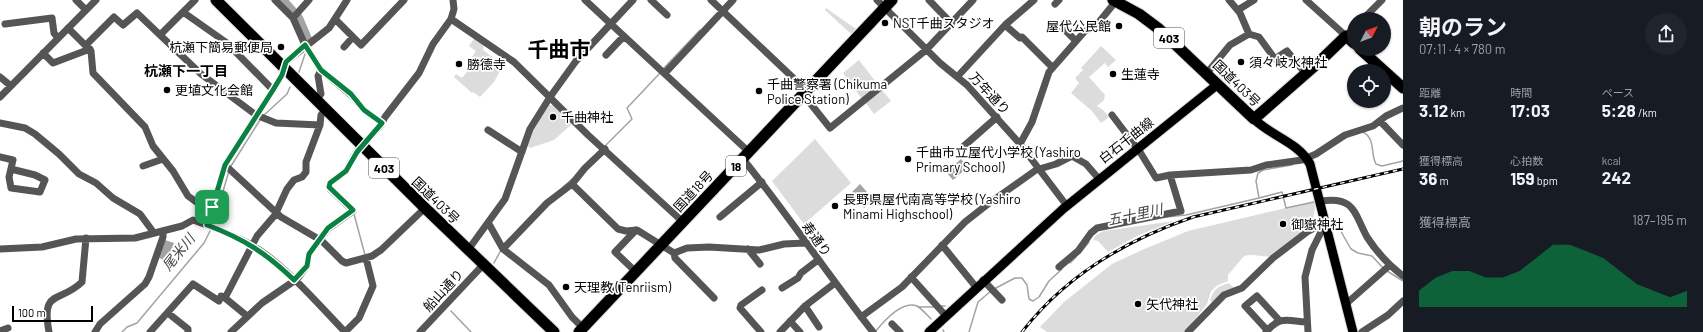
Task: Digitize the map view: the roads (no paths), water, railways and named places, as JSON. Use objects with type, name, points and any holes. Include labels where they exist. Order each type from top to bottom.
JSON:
[{"type":"highway","name":"国道403号","points":[[216,0],[483,265],[554,332]]},
{"type":"highway","name":"国道403号","points":[[1113,0],[1150,21],[1207,73],[1254,119],[1347,39]]},
{"type":"highway","name":"国道18号","points":[[581,330],[746,156],[806,90],[889,4]]},
{"type":"highway","points":[[1368,56],[1403,88]]},
{"type":"main road","name":"白石千曲線","points":[[929,332],[983,280],[1066,206],[1136,148],[1218,84]]},
{"type":"main road","points":[[1254,119],[1276,136],[1297,148],[1307,158],[1313,169],[1354,332]]},
{"type":"street","points":[[76,0],[86,10]]},
{"type":"street","points":[[0,97],[96,0]]},
{"type":"street","points":[[160,35],[195,0]]},
{"type":"street","points":[[275,0],[295,16],[305,45],[321,70],[351,94],[364,110],[382,123]]},
{"type":"street","points":[[295,16],[309,0]]},
{"type":"street","points":[[210,226],[212,207],[225,165],[273,90],[286,62],[305,45],[328,28],[347,0]]},
{"type":"street","points":[[335,18],[361,45],[404,0]]},
{"type":"street","points":[[234,331],[247,316],[294,280],[307,266],[309,254],[328,228],[353,210],[329,187],[330,183],[346,171],[362,146],[382,123],[419,73],[433,44],[451,19],[454,9],[453,0]]},
{"type":"street","name":"寿通り","points":[[586,0],[663,72],[746,156],[762,182],[805,243],[872,331]]},
{"type":"street","points":[[468,250],[489,224],[507,195],[530,129],[550,97],[576,61],[633,0]]},
{"type":"street","points":[[651,0],[667,15]]},
{"type":"street","points":[[711,0],[806,90],[806,98],[830,128],[926,50],[973,0]]},
{"type":"street","points":[[663,72],[733,0]]},
{"type":"street","name":"万年通り","points":[[876,0],[889,4],[926,50],[940,64],[958,76],[997,117],[1020,144],[1066,206]]},
{"type":"street","points":[[929,0],[951,23]]},
{"type":"street","points":[[958,76],[1005,25],[1034,0]]},
{"type":"street","points":[[1020,144],[1032,122],[1049,72],[1085,31],[1095,27],[1112,6],[1113,0]]},
{"type":"street","points":[[1229,0],[1238,10],[1248,34]]},
{"type":"street","points":[[1238,10],[1254,0]]},
{"type":"street","points":[[1306,0],[1347,33]]},
{"type":"street","points":[[1370,12],[1382,0]]},
{"type":"street","points":[[183,12],[227,43],[273,90]]},
{"type":"street","points":[[43,53],[53,63],[88,47],[114,17],[123,25],[136,13],[201,74],[256,115],[276,123],[320,125]]},
{"type":"street","points":[[5,24],[52,18],[54,33],[58,38]]},
{"type":"street","points":[[451,19],[514,62],[603,148],[683,222]]},
{"type":"street","points":[[1005,25],[1020,38],[1022,37],[1052,68]]},
{"type":"street","points":[[1061,26],[1076,40]]},
{"type":"street","points":[[68,28],[88,47],[93,73],[142,124],[153,146],[173,171],[188,196],[199,204],[212,207]]},
{"type":"street","points":[[1207,73],[1230,45],[1248,34],[1259,36],[1275,59],[1287,51],[1306,74]]},
{"type":"street","points":[[606,55],[624,36]]},
{"type":"street","points":[[344,47],[352,37]]},
{"type":"street","points":[[316,100],[321,94],[318,76],[321,70]]},
{"type":"street","points":[[0,77],[10,86]]},
{"type":"street","points":[[1112,116],[1152,170],[1156,178],[1170,175],[1251,170],[1266,165],[1307,158],[1345,135],[1373,126],[1403,108]]},
{"type":"street","points":[[225,298],[252,245],[276,211],[287,189],[294,180],[302,177],[306,172],[307,159],[320,125],[321,115],[326,110]]},
{"type":"street","points":[[964,146],[997,117]]},
{"type":"street","points":[[1380,121],[1403,145]]},
{"type":"street","points":[[0,123],[25,128],[35,134],[60,154],[79,174],[96,183],[113,198],[140,214],[154,234]]},
{"type":"street","points":[[488,130],[522,152]]},
{"type":"street","points":[[503,249],[547,203],[572,184],[603,148]]},
{"type":"street","points":[[861,317],[892,294],[911,277],[965,222],[988,204],[1039,170],[1072,156],[1086,164],[1099,179]]},
{"type":"street","points":[[0,157],[13,160],[9,177],[11,188],[40,192],[45,180],[35,175],[11,169]]},
{"type":"street","points":[[143,166],[163,159]]},
{"type":"street","points":[[225,165],[281,217],[320,240],[346,263],[366,258],[382,250],[425,208]]},
{"type":"street","points":[[1059,266],[1078,251],[1097,228],[1181,211],[1170,175]]},
{"type":"street","points":[[720,217],[762,182]]},
{"type":"street","points":[[572,184],[618,229],[626,231],[636,230],[674,253],[676,258],[714,298]]},
{"type":"street","points":[[1321,201],[1337,200],[1354,210],[1387,268],[1403,276]]},
{"type":"street","points":[[0,248],[42,247],[86,238],[136,238],[154,234],[193,220],[252,245],[294,280],[345,332],[359,318],[373,286],[366,258]]},
{"type":"street","points":[[1308,332],[1305,277],[1312,250],[1326,222]]},
{"type":"street","points":[[1188,332],[1224,295],[1242,288],[1274,258],[1302,236],[1313,228],[1326,222]]},
{"type":"street","points":[[489,224],[503,249],[549,285],[581,330]]},
{"type":"street","points":[[636,230],[615,252],[636,272]]},
{"type":"street","points":[[95,332],[100,324],[145,284],[149,277],[163,237],[163,231]]},
{"type":"street","points":[[49,332],[46,314],[48,306],[57,296],[82,282],[86,238]]},
{"type":"street","points":[[674,253],[687,248],[734,247],[759,250],[784,244],[805,243]]},
{"type":"street","points":[[942,246],[976,287]]},
{"type":"street","points":[[748,249],[760,264]]},
{"type":"street","points":[[782,288],[793,282],[818,260]]},
{"type":"street","name":"船山通り","points":[[420,332],[483,265]]},
{"type":"street","points":[[1347,303],[1387,268]]},
{"type":"street","points":[[911,277],[946,316]]},
{"type":"street","points":[[983,280],[1002,300]]},
{"type":"street","points":[[150,332],[193,284],[219,300],[221,296],[225,298],[247,316]]},
{"type":"street","points":[[780,332],[805,306],[835,284]]},
{"type":"street","points":[[761,332],[740,308],[741,305],[750,301],[762,290]]},
{"type":"street","points":[[1279,320],[1257,296],[1245,306],[1266,331],[1279,320],[1290,319],[1307,322]]},
{"type":"street","points":[[1362,332],[1388,315],[1403,301]]},
{"type":"street","points":[[805,306],[819,327]]},
{"type":"street","points":[[168,313],[188,329],[188,332]]},
{"type":"street","points":[[790,321],[800,332]]},
{"type":"street","points":[[892,324],[900,332]]},
{"type":"street","points":[[0,331],[8,328]]},
{"type":"waterway","name":"尾米川","points":[[282,0],[298,18],[307,39]]},
{"type":"waterway","points":[[663,69],[700,30]]},
{"type":"waterway","points":[[299,72],[305,54]]},
{"type":"waterway","points":[[604,147],[632,119],[627,108],[661,72]]},
{"type":"waterway","name":"尾米川","points":[[263,116],[287,94],[290,87]]},
{"type":"waterway","name":"尾米川","points":[[231,166],[260,120]]},
{"type":"waterway","name":"五十里川","points":[[1363,132],[1370,138],[1376,164],[1382,166],[1403,161]]},
{"type":"waterway","name":"五十里川","points":[[1166,217],[1186,215],[1259,198],[1256,181],[1258,173],[1263,170],[1292,165]]},
{"type":"waterway","name":"尾米川","points":[[213,225],[229,171]]},
{"type":"waterway","points":[[563,187],[572,179]]},
{"type":"waterway","points":[[1259,198],[1282,192],[1286,208],[1314,202]]},
{"type":"waterway","points":[[354,214],[365,255]]},
{"type":"waterway","points":[[1331,222],[1335,221],[1351,249],[1358,253],[1372,256],[1383,268]]},
{"type":"waterway","name":"尾米川","points":[[122,332],[127,327],[137,323],[204,243],[211,229]]},
{"type":"waterway","name":"五十里川","points":[[1080,253],[1089,242]]},
{"type":"waterway","points":[[494,263],[501,250]]},
{"type":"waterway","name":"五十里川","points":[[1070,263],[1076,257]]},
{"type":"waterway","name":"五十里川","points":[[994,289],[1015,278],[1022,278],[1027,285],[1029,299],[1033,301],[1039,297],[1049,281],[1062,269]]},
{"type":"waterway","points":[[1387,271],[1403,281]]},
{"type":"waterway","name":"五十里川","points":[[969,332],[978,302],[991,291]]},
{"type":"waterway","name":"五十里川","points":[[875,332],[893,313],[905,306],[917,306],[931,319]]},
{"type":"waterway","points":[[940,306],[945,306]]},
{"type":"waterway","points":[[919,307],[934,307]]},
{"type":"waterway","points":[[451,311],[471,332]]},
{"type":"railway","points":[[1022,332],[1058,293],[1078,277],[1121,248],[1168,226],[1193,217],[1403,169]]},
{"type":"place","name":"NST千曲スタジオ","points":[[885,23]]},
{"type":"place","name":"屋代公民館","points":[[1119,26]]},
{"type":"place","name":"杭瀬下簡易郵便局","points":[[281,47]]},
{"type":"place","name":"須々岐水神社","points":[[1241,62]]},
{"type":"place","name":"勝德寺","points":[[459,64]]},
{"type":"place","name":"生蓮寺","points":[[1113,74]]},
{"type":"place","name":"更埴文化会館","points":[[167,90]]},
{"type":"place","name":"千曲警察署 (Chikuma Police Station)","points":[[759,91]]},
{"type":"place","name":"千曲神社","points":[[553,117]]},
{"type":"place","name":"千曲市立屋代小学校 (Yashiro Primary School)","points":[[908,159]]},
{"type":"place","name":"長野県屋代南高等学校 (Yashiro Minami Highschool)","points":[[835,206]]},
{"type":"place","name":"御嶽神社","points":[[1283,224]]},
{"type":"place","name":"天理教 (Tenriism)","points":[[566,287]]},
{"type":"place","name":"矢代神社","points":[[1138,304]]},
{"type":"district","name":"千曲市","points":[[559,48]]},
{"type":"district","name":"杭瀬下一丁目","points":[[186,70]]}]
